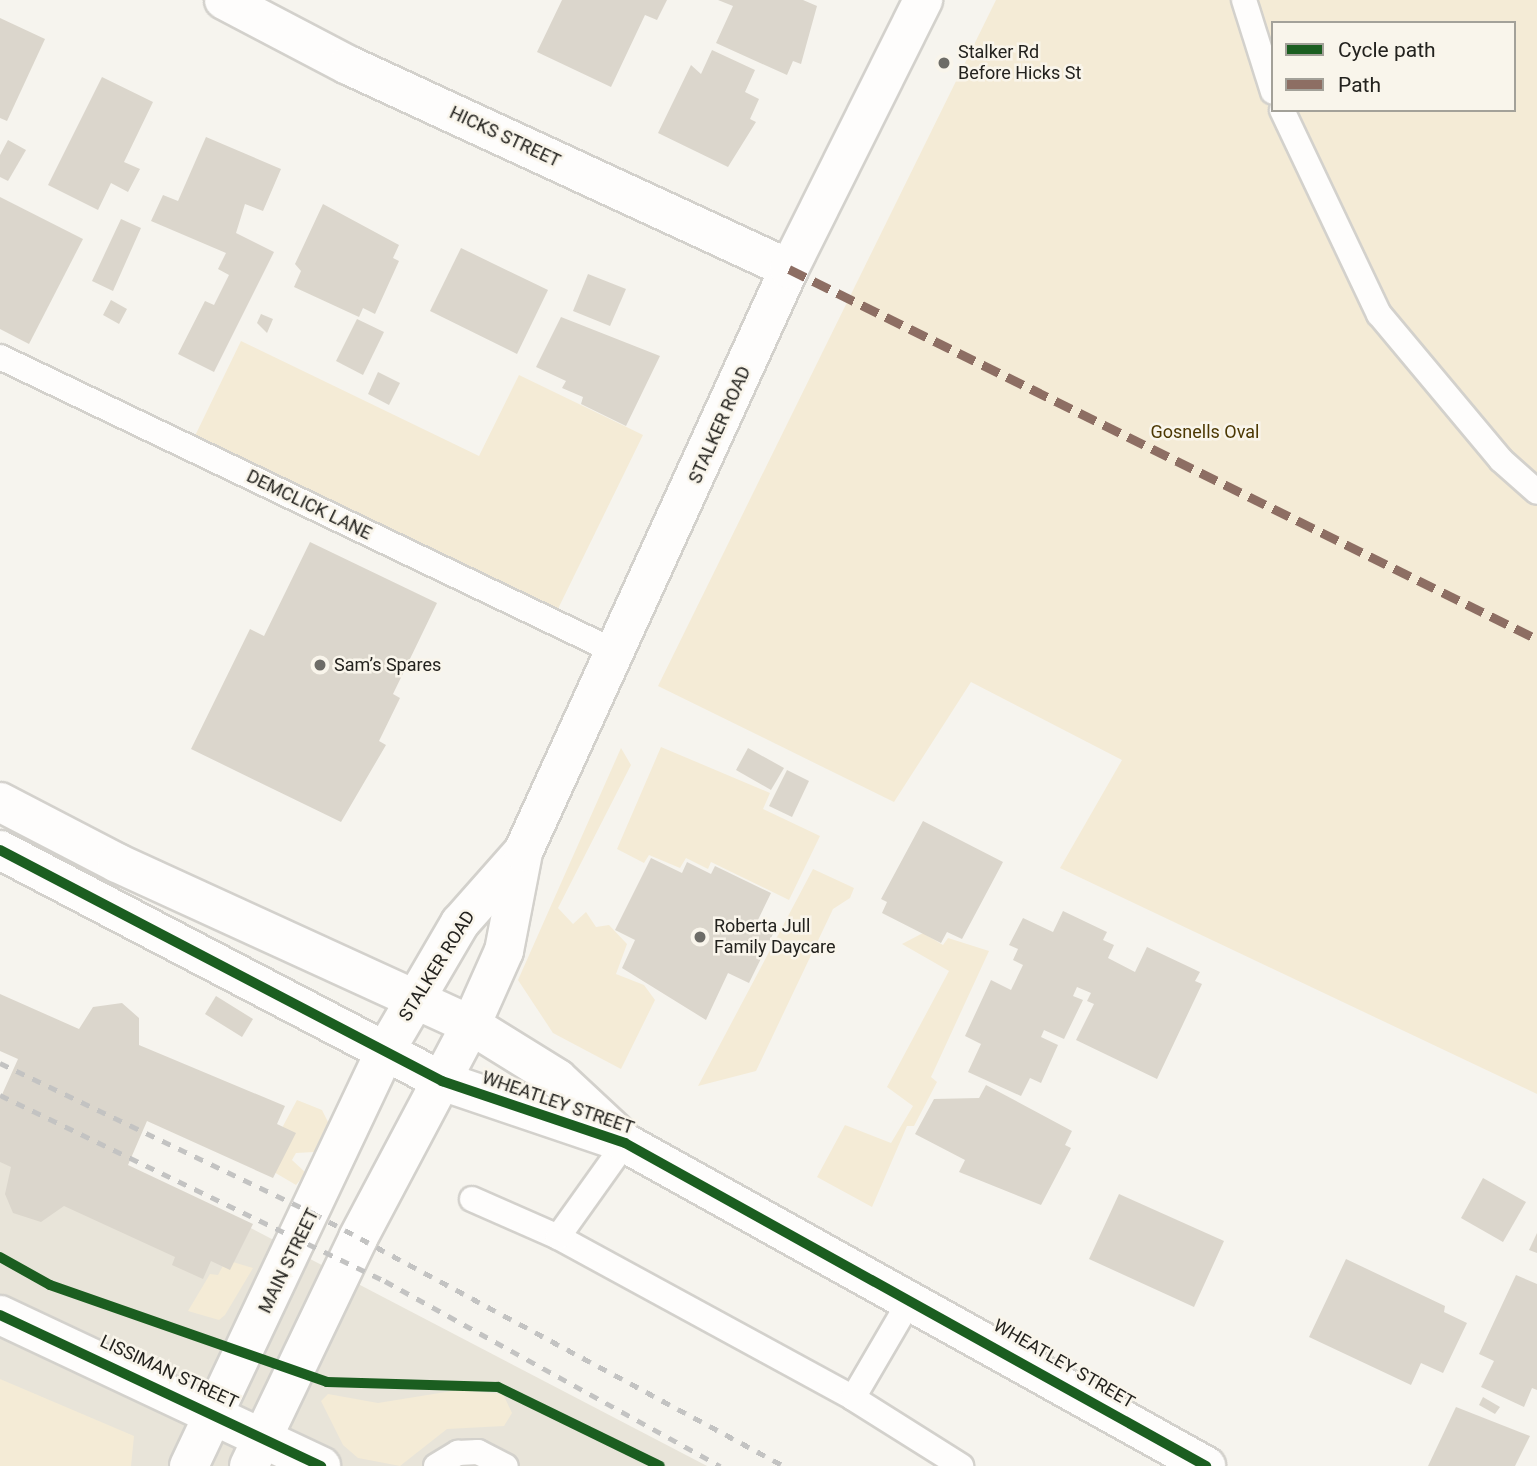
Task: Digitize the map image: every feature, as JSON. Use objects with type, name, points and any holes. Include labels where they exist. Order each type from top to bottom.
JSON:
[{"type":"main road","name":"HICKS STREET","points":[[224,0],[348,65],[789,270]]},
{"type":"main road","name":"STALKER ROAD","points":[[442,1081],[504,951],[523,852],[618,653],[789,270],[923,0]]},
{"type":"main road","name":"WHEATLEY STREET","points":[[0,802],[413,1002],[471,1025],[558,1079],[625,1143]]},
{"type":"main road","name":"WHEATLEY STREET","points":[[0,850],[442,1081],[625,1143],[912,1297],[1206,1466]]},
{"type":"main road","name":"STALKER ROAD","points":[[384,1053],[460,923],[523,852]]},
{"type":"main road","name":"MAIN STREET","points":[[189,1466],[217,1413],[384,1053]]},
{"type":"main road","points":[[257,1451],[358,1238],[442,1081]]},
{"type":"main road","name":"LISSIMAN STREET","points":[[0,1315],[217,1413],[257,1451],[321,1466]]},
{"type":"lane","points":[[1244,0],[1271,86]]},
{"type":"lane","points":[[1283,112],[1379,314],[1501,460],[1537,492]]},
{"type":"lane","name":"DEMCLICK LANE","points":[[0,357],[618,653]]},
{"type":"lane","points":[[558,1237],[625,1143]]},
{"type":"lane","points":[[472,1199],[558,1237],[853,1398],[961,1466]]},
{"type":"lane","points":[[853,1398],[912,1297]]},
{"type":"lane","points":[[436,1466],[458,1453],[478,1452],[506,1466]]},
{"type":"shaded area","points":[[0,1114],[247,1226],[707,1466],[0,1466]]},
{"type":"green space","name":"Gosnells Oval","points":[[996,0],[1537,0],[1537,1094],[1060,868],[1122,760],[971,682],[894,802],[658,686]]},
{"type":"green space","points":[[241,341],[479,456],[519,375],[643,435],[554,617],[192,442]]},
{"type":"green space","points":[[661,747],[770,793],[763,809],[820,836],[789,900],[711,862],[708,869],[686,858],[680,868],[649,855],[644,863],[617,849]]},
{"type":"green space","points":[[621,748],[631,765],[558,908],[573,924],[586,912],[596,927],[609,925],[627,944],[616,974],[644,985],[655,1000],[621,1069],[553,1033],[518,980]]},
{"type":"green space","points":[[813,869],[854,888],[850,898],[833,909],[756,1071],[698,1086]]},
{"type":"green space","points":[[923,933],[943,945],[948,938],[989,951],[931,1077],[937,1082],[914,1126],[907,1126],[872,1207],[817,1177],[845,1125],[891,1143],[913,1106],[887,1087],[949,971],[902,944]]},
{"type":"green space","points":[[297,1100],[322,1110],[328,1122],[314,1152],[296,1153],[292,1160],[306,1173],[296,1185],[262,1165]]},
{"type":"green space","points":[[226,1260],[253,1268],[225,1315],[219,1320],[188,1311],[210,1274],[218,1275]]},
{"type":"green space","points":[[0,1379],[134,1436],[131,1466],[0,1466]]},
{"type":"green space","points":[[458,1390],[503,1394],[512,1413],[504,1426],[447,1429],[400,1466],[358,1458],[343,1445],[321,1401],[328,1394],[378,1403]]},
{"type":"building","points":[[562,0],[667,0],[657,20],[645,15],[611,87],[537,52]]},
{"type":"building","points":[[718,0],[803,0],[817,6],[801,64],[793,61],[787,75],[716,43],[733,6]]},
{"type":"building","points":[[0,18],[45,39],[7,121],[0,118]]},
{"type":"building","points":[[712,50],[755,70],[745,92],[759,99],[750,119],[756,122],[728,167],[658,133],[691,65],[701,74]]},
{"type":"building","points":[[102,77],[153,102],[124,162],[140,169],[128,192],[111,183],[98,210],[48,185]]},
{"type":"building","points":[[206,137],[281,169],[263,211],[245,204],[236,233],[274,252],[214,372],[178,354],[205,301],[214,305],[229,275],[218,269],[226,253],[151,221],[163,195],[178,201]]},
{"type":"building","points":[[8,140],[26,150],[8,181],[0,177],[0,155]]},
{"type":"building","points":[[0,197],[83,239],[29,344],[0,329]]},
{"type":"building","points":[[323,204],[399,245],[393,258],[399,261],[375,314],[363,308],[359,317],[294,287],[301,271],[295,264]]},
{"type":"building","points":[[121,219],[141,228],[113,291],[92,281]]},
{"type":"building","points":[[461,248],[548,290],[517,354],[430,311]]},
{"type":"building","points":[[588,274],[626,289],[610,326],[573,311]]},
{"type":"building","points":[[111,300],[127,309],[119,324],[103,315]]},
{"type":"building","points":[[261,314],[273,319],[267,333],[257,323]]},
{"type":"building","points":[[561,317],[660,356],[626,426],[581,404],[583,397],[562,388],[566,381],[536,367]]},
{"type":"building","points":[[357,319],[384,332],[363,375],[336,361]]},
{"type":"building","points":[[378,372],[400,383],[389,405],[368,394]]},
{"type":"building","name":"Sam’s Spares","points":[[310,542],[437,603],[393,694],[400,698],[379,741],[386,745],[341,822],[191,749],[250,629],[264,636]]},
{"type":"building","points":[[748,748],[784,768],[771,790],[736,770]]},
{"type":"building","points":[[787,770],[809,781],[792,817],[769,806]]},
{"type":"building","points":[[923,821],[1003,862],[962,939],[947,932],[941,943],[882,913],[887,902],[881,899]]},
{"type":"building","name":"Roberta Jull Family Daycare","points":[[651,858],[682,873],[687,862],[711,874],[715,866],[771,893],[755,926],[773,934],[749,983],[728,973],[706,1020],[622,968],[635,940],[615,930]]},
{"type":"building","points":[[1063,911],[1107,932],[1103,940],[1114,945],[1108,958],[1135,972],[1147,947],[1200,972],[1195,981],[1202,984],[1157,1079],[1076,1040],[1094,1004],[1087,1001],[1091,993],[1077,987],[1073,996],[1083,1000],[1064,1039],[1044,1030],[1041,1037],[1058,1045],[1041,1083],[1030,1078],[1021,1096],[968,1072],[981,1044],[965,1036],[991,980],[1011,990],[1023,965],[1013,960],[1018,949],[1009,945],[1023,918],[1053,932]]},
{"type":"building","points":[[0,994],[79,1029],[93,1007],[122,1003],[139,1018],[139,1045],[285,1106],[277,1124],[296,1133],[273,1178],[147,1121],[128,1165],[253,1224],[230,1270],[211,1261],[203,1279],[172,1265],[175,1257],[64,1206],[41,1222],[13,1213],[5,1194],[11,1167],[0,1162],[0,1099],[18,1059],[0,1051]]},
{"type":"building","points":[[216,996],[253,1019],[242,1037],[205,1014]]},
{"type":"building","points":[[986,1085],[1072,1131],[1065,1145],[1071,1148],[1041,1205],[959,1172],[965,1160],[915,1134],[934,1099],[979,1098]]},
{"type":"building","points":[[1483,1178],[1526,1202],[1503,1242],[1461,1218]]},
{"type":"building","points":[[1119,1194],[1224,1241],[1194,1307],[1089,1259]]},
{"type":"building","points":[[1537,1233],[1537,1253],[1529,1250]]},
{"type":"building","points":[[1346,1259],[1445,1306],[1444,1312],[1467,1323],[1443,1373],[1421,1363],[1411,1385],[1309,1337]]},
{"type":"building","points":[[1516,1275],[1537,1284],[1537,1390],[1532,1388],[1524,1407],[1481,1387],[1494,1361],[1479,1354]]},
{"type":"building","points":[[1483,1397],[1500,1407],[1495,1414],[1479,1405]]},
{"type":"building","points":[[1456,1407],[1530,1436],[1515,1466],[1428,1466]]},
{"type":"railway","points":[[0,1063],[313,1213],[784,1466]]},
{"type":"railway","points":[[0,1095],[385,1281],[720,1466]]},
{"type":"marked path","points":[[789,269],[1537,639]]},
{"type":"cycle path","points":[[0,850],[442,1081],[625,1143],[1206,1466]]},
{"type":"cycle path","points":[[0,1257],[50,1285],[327,1382],[498,1387],[660,1466]]},
{"type":"cycle path","points":[[0,1315],[321,1466]]},
{"type":"place","name":"Stalker Rd Before Hicks St","points":[[944,63]]},
{"type":"place","name":"Sam’s Spares","points":[[320,665]]},
{"type":"place","name":"Roberta Jull Family Daycare","points":[[700,937]]}]
